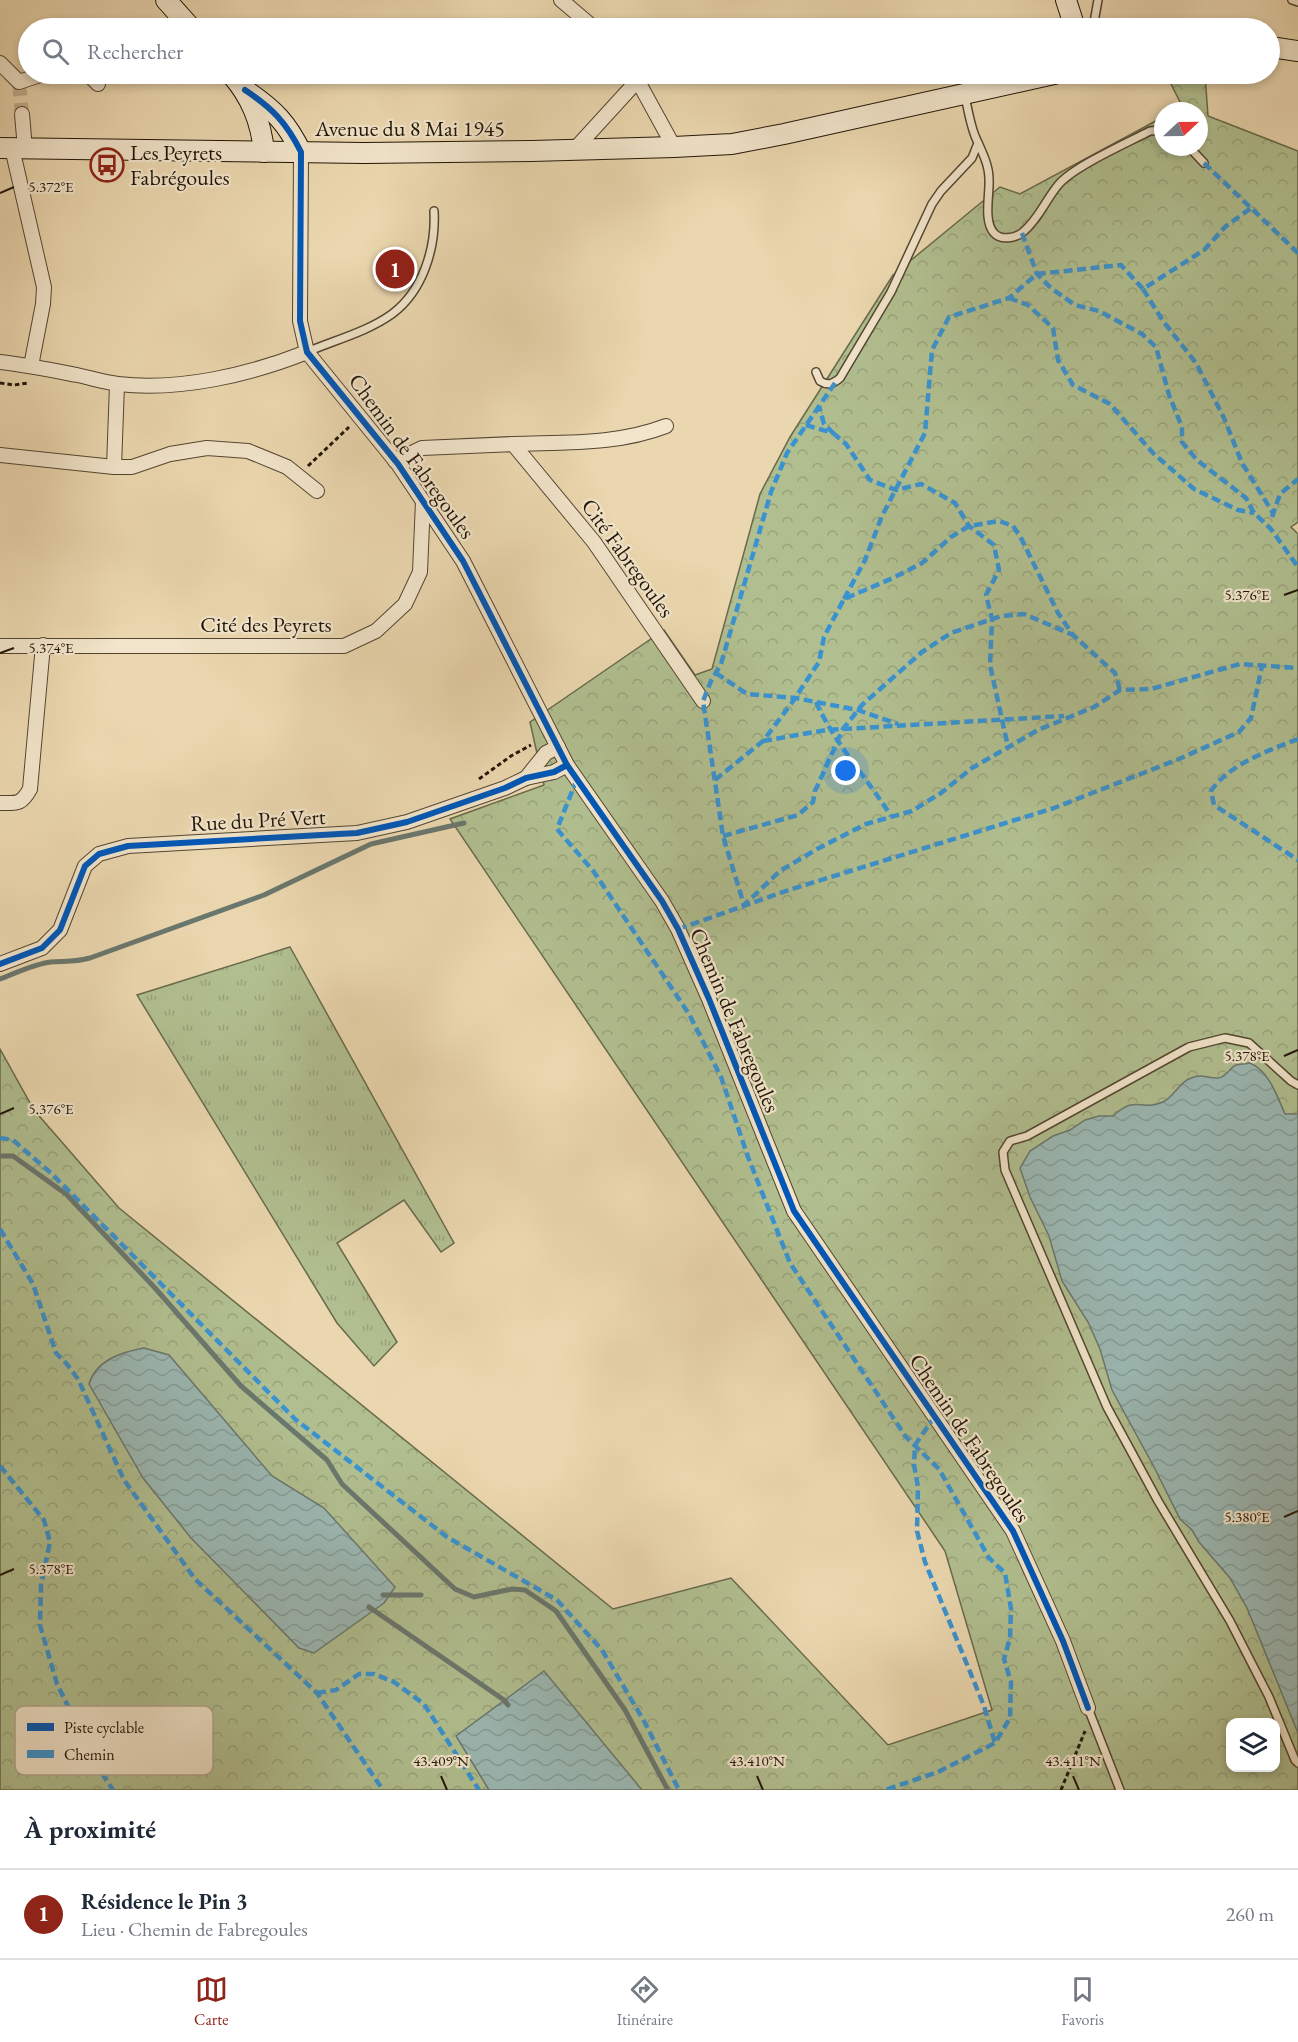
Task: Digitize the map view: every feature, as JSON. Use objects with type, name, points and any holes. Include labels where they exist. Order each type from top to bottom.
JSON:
[{"type":"main road","points":[[166,0],[182,18]]},
{"type":"main road","points":[[1066,0],[1072,18]]},
{"type":"main road","points":[[1280,49],[1298,51]]},
{"type":"main road","points":[[240,84],[256,111],[262,132],[264,152]]},
{"type":"main road","name":"Avenue du 8 Mai 1945","points":[[13,148],[364,153],[732,144],[1009,84]]},
{"type":"main road","points":[[245,90],[267,105],[290,130],[301,152]]},
{"type":"street","points":[[561,0],[582,18]]},
{"type":"street","points":[[0,63],[18,81]]},
{"type":"street","points":[[575,149],[630,84]]},
{"type":"street","points":[[640,84],[674,147]]},
{"type":"street","points":[[22,114],[13,148],[44,287],[31,366]]},
{"type":"street","name":"Chemin de Fabregoules","points":[[301,152],[300,321],[307,352],[395,461],[463,561],[567,765],[662,901],[678,928],[794,1211],[1013,1531],[1063,1641],[1090,1712]]},
{"type":"street","points":[[0,362],[117,384],[143,385],[209,381],[282,362],[307,352]]},
{"type":"street","points":[[114,467],[117,384]]},
{"type":"street","points":[[395,461],[422,448],[616,440],[642,435],[666,426]]},
{"type":"street","name":"Cité Fabregoules","points":[[513,444],[594,542],[703,701]]},
{"type":"street","points":[[0,455],[132,467],[170,454],[207,448],[248,451],[287,466],[317,491]]},
{"type":"street","name":"Cité des Peyrets","points":[[0,646],[344,646],[376,631],[405,604],[420,572],[423,501]]},
{"type":"street","points":[[0,802],[17,804],[24,800],[30,789],[43,645]]},
{"type":"street","name":"Rue du Pré Vert","points":[[526,778],[546,753],[558,747]]},
{"type":"street","name":"Rue du Pré Vert","points":[[0,964],[42,948],[60,930],[85,866],[99,854],[128,846],[357,833],[407,822],[505,788],[526,778],[554,772],[567,765]]},
{"type":"lane","points":[[1095,18],[1098,0]]},
{"type":"lane","points":[[1292,0],[1298,2]]},
{"type":"lane","points":[[964,94],[970,121],[984,155],[989,177],[988,219],[993,233],[1002,238],[1022,233],[1032,223],[1059,183],[1075,171],[1154,131]]},
{"type":"lane","points":[[816,372],[820,381],[828,385],[840,378],[891,292],[933,204],[941,191],[972,158],[978,143]]},
{"type":"lane","points":[[1197,156],[1204,163]]},
{"type":"lane","points":[[307,352],[359,332],[392,314],[411,294],[417,287],[426,264],[435,232],[434,211]]},
{"type":"lane","points":[[1298,1085],[1249,1043],[1225,1038],[1189,1047],[1027,1136],[1010,1141],[1003,1152],[1005,1170],[1107,1407],[1158,1501],[1230,1621],[1269,1697],[1298,1763]]},
{"type":"lane","points":[[1090,1712],[1120,1790]]},
{"type":"path","points":[[298,475],[360,417]]},
{"type":"path","points":[[1061,1790],[1090,1712]]},
{"type":"green space","points":[[1171,84],[1206,84],[1207,102],[1180,102]]},
{"type":"green space","points":[[1208,116],[1298,151],[1298,522],[1291,527],[1298,534],[1298,1790],[0,1790],[0,1049],[34,1110],[119,1208],[613,1609],[731,1578],[888,1745],[992,1710],[945,1551],[450,819],[544,785],[530,722],[664,630],[695,675],[712,669],[760,494],[790,437],[893,275],[1000,187],[1020,194],[1154,122],[1154,156],[1208,156]]},
{"type":"green space","points":[[290,947],[454,1243],[441,1252],[404,1200],[337,1243],[397,1342],[374,1366],[337,1323],[137,995]]},
{"type":"water","points":[[1250,1063],[1267,1078],[1285,1114],[1298,1114],[1298,1733],[1247,1608],[1230,1578],[1199,1542],[1192,1530],[1180,1519],[1112,1390],[1100,1349],[1088,1322],[1062,1281],[1049,1236],[1030,1197],[1020,1168],[1030,1151],[1085,1120],[1099,1116],[1113,1116],[1128,1106],[1155,1105],[1170,1097],[1191,1078],[1221,1077],[1236,1065]]},
{"type":"water","points":[[144,1348],[169,1355],[272,1476],[324,1508],[395,1587],[384,1603],[314,1653],[299,1648],[191,1538],[143,1478],[89,1384],[97,1369],[111,1358]]},
{"type":"water","points":[[544,1671],[642,1790],[489,1790],[456,1736]]},
{"type":"waterway","points":[[0,979],[45,963],[90,958],[264,895],[371,844],[464,823]]},
{"type":"waterway","points":[[0,1156],[13,1156],[66,1194],[155,1288],[241,1386],[327,1460],[342,1484],[455,1589],[474,1597],[512,1589],[525,1590],[556,1611],[625,1710],[668,1790]]},
{"type":"waterway","points":[[383,1595],[421,1595]]},
{"type":"waterway","points":[[369,1607],[508,1705]]},
{"type":"tunnel","points":[[19,84],[22,114]]},
{"type":"marked path","points":[[1204,163],[1298,253]]},
{"type":"marked path","points":[[844,599],[865,560],[882,516],[925,433],[932,350],[949,317],[1009,298],[1037,274],[1121,265],[1143,289],[1204,250],[1226,226],[1251,208]]},
{"type":"marked path","points":[[1022,233],[1037,274],[1051,288],[1075,305],[1099,311],[1142,334],[1156,347],[1169,395],[1182,427],[1182,442],[1197,460],[1246,498],[1254,513],[1271,529],[1298,567]]},
{"type":"marked path","points":[[1143,289],[1163,321],[1196,363],[1224,418],[1242,463],[1273,513]]},
{"type":"marked path","points":[[1009,298],[1028,305],[1053,328],[1058,360],[1073,385],[1110,404],[1153,453],[1194,489],[1238,510],[1254,513]]},
{"type":"marked path","points":[[835,383],[787,453],[771,492],[721,664],[703,701],[723,836],[744,905],[780,871],[817,849],[866,824],[912,811],[941,793],[972,768],[1038,730],[1094,707],[1120,690],[1151,689],[1240,664],[1298,668]]},
{"type":"marked path","points":[[806,425],[833,433],[824,424],[819,406]]},
{"type":"marked path","points":[[833,433],[846,444],[870,480],[896,490],[921,484],[955,503],[969,526],[994,545],[999,570],[986,595],[992,619],[990,665],[1008,747]]},
{"type":"marked path","points":[[1272,517],[1280,494],[1298,479]]},
{"type":"marked path","points":[[715,780],[763,741],[791,704],[819,662],[824,637],[844,599],[922,563],[951,537],[969,526],[999,521],[1013,526],[1058,613],[1073,635],[1115,673],[1120,690]]},
{"type":"marked path","points":[[723,836],[798,815],[813,802],[815,791],[843,729],[862,705],[922,652],[951,633],[1001,616],[1024,614],[1073,635]]},
{"type":"marked path","points":[[678,929],[789,890],[1054,808],[1179,759],[1239,732],[1251,718],[1262,666]]},
{"type":"marked path","points":[[716,673],[747,694],[795,698],[858,710],[898,724]]},
{"type":"marked path","points":[[816,702],[842,747],[891,816]]},
{"type":"marked path","points":[[763,741],[826,730],[1064,716]]},
{"type":"marked path","points":[[1298,739],[1262,753],[1238,766],[1218,782],[1211,791],[1214,805],[1298,860]]},
{"type":"marked path","points":[[577,779],[557,829],[594,872],[689,1014],[721,1077],[748,1157],[790,1263],[906,1437],[939,1469],[989,1558],[1005,1573],[1011,1609],[1010,1638],[1004,1659],[1011,1682],[1010,1718],[995,1743],[938,1772],[885,1790]]},
{"type":"marked path","points":[[0,1138],[13,1140],[52,1174],[295,1419],[447,1537],[557,1600],[602,1650],[644,1721],[679,1790]]},
{"type":"marked path","points":[[0,1229],[33,1284],[56,1353],[78,1379],[124,1480],[195,1579],[317,1693],[383,1790]]},
{"type":"marked path","points":[[935,1416],[915,1445],[914,1465],[918,1487],[917,1531],[925,1562],[984,1706],[995,1743]]},
{"type":"marked path","points":[[0,1466],[44,1520],[50,1542],[41,1585],[40,1625],[57,1684],[68,1706]]},
{"type":"marked path","points":[[317,1693],[336,1690],[359,1674],[374,1674],[394,1682],[424,1704],[479,1790]]},
{"type":"marked path","points":[[103,1775],[113,1790]]},
{"type":"cycle path","points":[[245,90],[278,116],[301,152],[300,321],[307,352],[398,464],[463,561],[567,765],[662,901],[678,929],[709,999],[794,1211],[1013,1531],[1063,1641],[1088,1708]]},
{"type":"cycle path","points":[[0,964],[42,948],[60,930],[85,866],[99,854],[128,846],[357,833],[407,822],[505,788],[526,778],[554,772],[567,765]]},
{"type":"place","name":"Les Peyrets Fabrégoules","points":[[107,165]]},
{"type":"place","name":"Résidence le Pin 3","points":[[395,269]]}]
